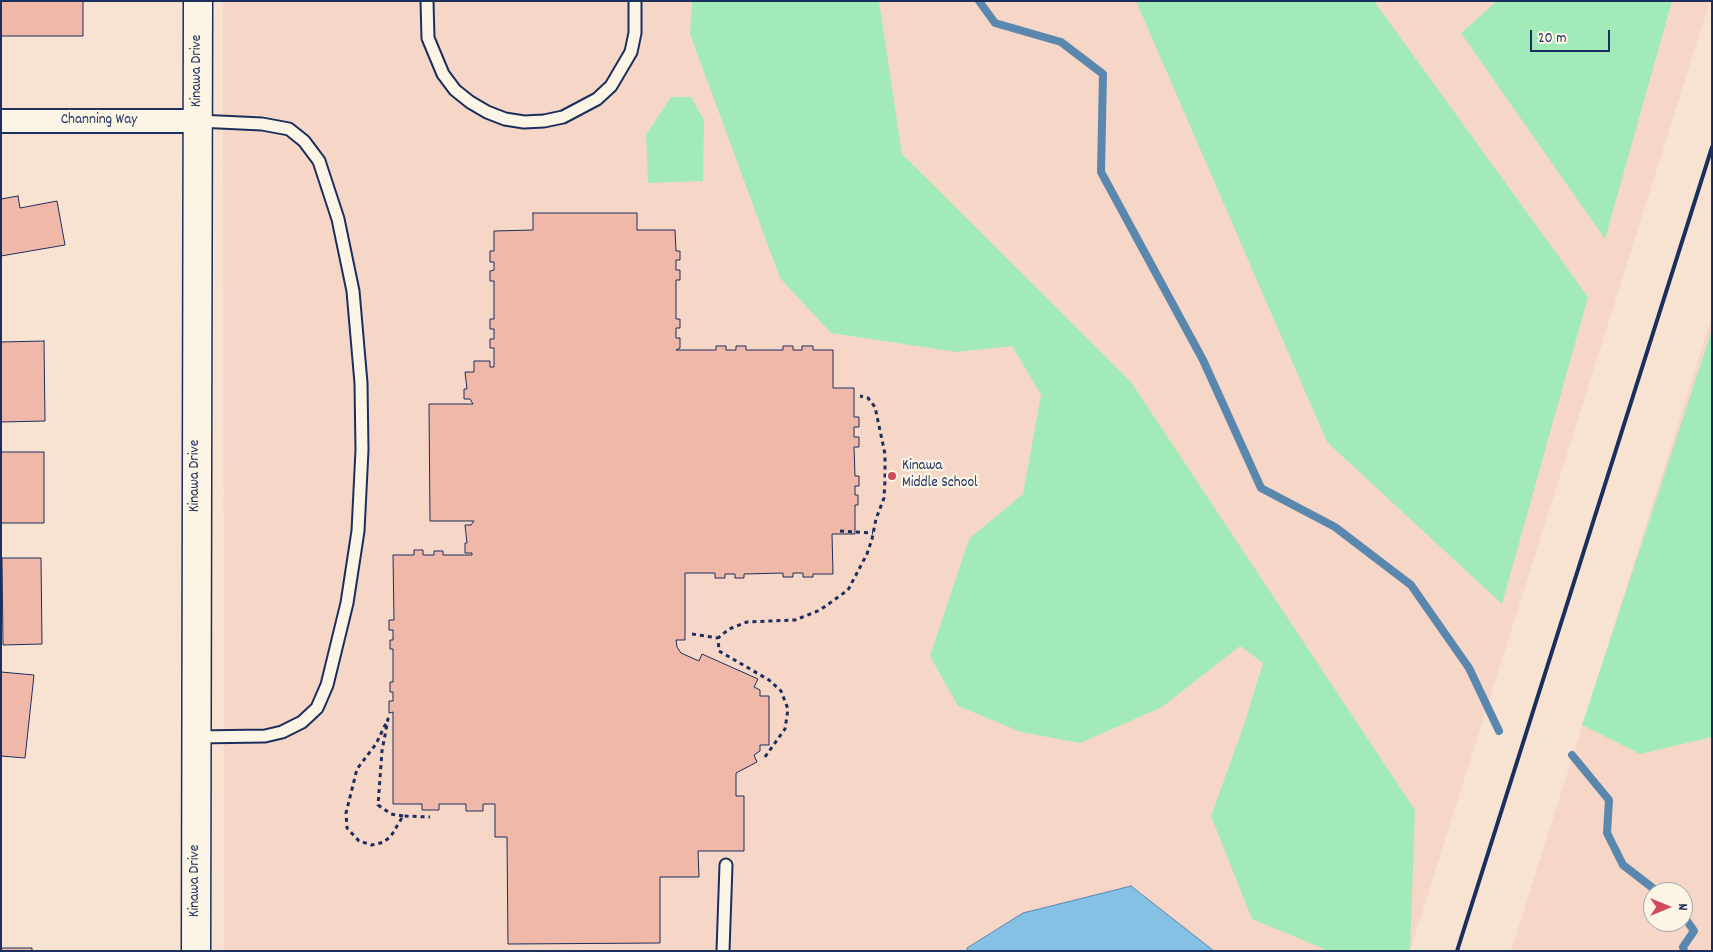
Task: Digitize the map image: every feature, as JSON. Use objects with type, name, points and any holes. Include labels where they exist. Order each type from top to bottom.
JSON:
[{"type":"street","name":"Kinawa Drive","points":[[196,951],[198,1]]},
{"type":"street","name":"Channing Way","points":[[1,121],[198,121]]},
{"type":"lane","points":[[427,1],[428,38],[443,74],[455,90],[487,112],[505,119],[524,122],[544,121],[563,117],[597,99],[611,86],[631,52],[635,33],[635,1]]},
{"type":"lane","points":[[196,737],[265,736],[282,732],[302,722],[317,708],[327,685],[347,603],[358,531],[362,450],[361,383],[353,292],[338,219],[319,161],[304,141],[289,129],[262,124],[198,121]]},
{"type":"lane","points":[[723,951],[726,865]]},
{"type":"path","points":[[692,634],[718,638],[729,629],[747,622],[795,620],[820,610],[848,590],[867,554],[884,498],[884,454],[875,407],[868,398],[860,396]]},
{"type":"path","points":[[840,531],[873,533]]},
{"type":"path","points":[[718,638],[719,651],[770,680],[782,691],[788,709],[785,729],[766,758]]},
{"type":"path","points":[[403,816],[391,836],[384,842],[372,845],[359,841],[347,828],[346,814],[357,769],[376,744],[388,719],[382,751],[378,805],[391,814],[430,817]]},
{"type":"shaded area","name":"Kinawa Middle School","points":[[223,1],[1710,1],[1410,951],[224,951]]},
{"type":"shaded area","points":[[1712,316],[1712,951],[1511,951]]},
{"type":"green space","points":[[692,1],[879,1],[902,154],[1131,382],[1415,810],[1410,951],[1329,951],[1252,919],[1211,816],[1244,725],[1263,663],[1240,646],[1162,707],[1080,743],[1021,732],[958,706],[930,656],[969,539],[1023,494],[1041,395],[1012,346],[956,352],[831,333],[780,278],[690,34]]},
{"type":"green space","points":[[1136,1],[1374,1],[1588,297],[1502,604],[1327,442]]},
{"type":"green space","points":[[1497,1],[1672,1],[1605,239],[1461,33]]},
{"type":"green space","points":[[671,97],[691,97],[704,120],[703,181],[648,183],[646,135]]},
{"type":"green space","points":[[1712,330],[1712,737],[1640,754],[1582,725]]},
{"type":"water","points":[[1131,886],[1214,951],[967,951],[967,948],[1023,913]]},
{"type":"building","points":[[1,1],[83,1],[83,36],[1,36]]},
{"type":"building","points":[[18,196],[20,208],[57,201],[65,245],[1,256],[1,199]]},
{"type":"building","name":"Kinawa Middle School","points":[[533,213],[637,213],[637,230],[675,230],[676,251],[680,251],[680,260],[676,260],[676,270],[680,270],[680,280],[676,280],[676,319],[680,319],[680,328],[676,328],[676,338],[680,338],[680,348],[676,350],[716,350],[716,346],[726,346],[726,350],[736,350],[736,346],[746,346],[746,350],[783,350],[783,346],[793,346],[793,350],[802,350],[802,346],[813,346],[813,350],[833,350],[833,388],[854,388],[854,417],[859,417],[859,427],[854,427],[854,437],[859,437],[859,447],[854,447],[855,476],[859,476],[859,486],[855,486],[855,495],[858,495],[858,505],[855,505],[855,534],[832,534],[833,574],[813,574],[813,577],[803,577],[803,573],[793,573],[793,577],[783,577],[783,573],[744,574],[744,578],[735,578],[735,574],[725,574],[725,578],[715,578],[715,573],[685,573],[685,640],[676,640],[677,647],[681,653],[699,661],[702,654],[758,679],[754,687],[760,690],[760,696],[769,696],[769,745],[760,745],[760,751],[754,755],[757,762],[736,773],[736,796],[744,796],[744,851],[698,851],[699,877],[660,877],[660,943],[508,944],[507,837],[495,837],[495,804],[483,804],[483,811],[466,811],[466,804],[439,804],[439,810],[422,810],[422,804],[393,804],[393,712],[389,713],[389,701],[393,701],[393,692],[390,692],[390,682],[393,682],[393,649],[390,649],[390,640],[393,640],[393,630],[389,630],[389,620],[394,620],[393,555],[414,555],[414,550],[423,550],[423,555],[434,555],[434,551],[443,551],[443,555],[472,555],[472,553],[465,553],[465,543],[467,543],[465,525],[471,525],[474,521],[430,521],[429,404],[473,404],[470,399],[464,399],[464,389],[467,389],[465,372],[474,372],[474,361],[490,361],[490,367],[494,367],[494,348],[490,348],[490,339],[494,339],[494,329],[490,329],[490,319],[494,319],[494,281],[490,281],[490,271],[494,270],[494,262],[490,262],[490,251],[494,251],[494,231],[533,230]]},
{"type":"building","points":[[44,341],[45,421],[1,422],[1,342]]},
{"type":"building","points":[[1,452],[44,452],[44,523],[1,523]]},
{"type":"building","points":[[2,558],[41,558],[42,644],[3,645]]},
{"type":"building","points":[[1,672],[34,675],[25,758],[1,756]]},
{"type":"building","points":[[1,948],[32,948],[32,951],[1,951]]},
{"type":"waterway","points":[[979,1],[995,23],[1061,42],[1103,74],[1101,172],[1203,360],[1261,488],[1335,527],[1411,585],[1469,668],[1499,731]]},
{"type":"waterway","points":[[1572,755],[1609,800],[1607,833],[1623,865],[1645,882]]},
{"type":"waterway","points":[[1684,951],[1683,947],[1694,931],[1693,930]]},
{"type":"railway","points":[[1457,951],[1712,147]]},
{"type":"place","name":"Kinawa Middle School","points":[[892,476]]}]
